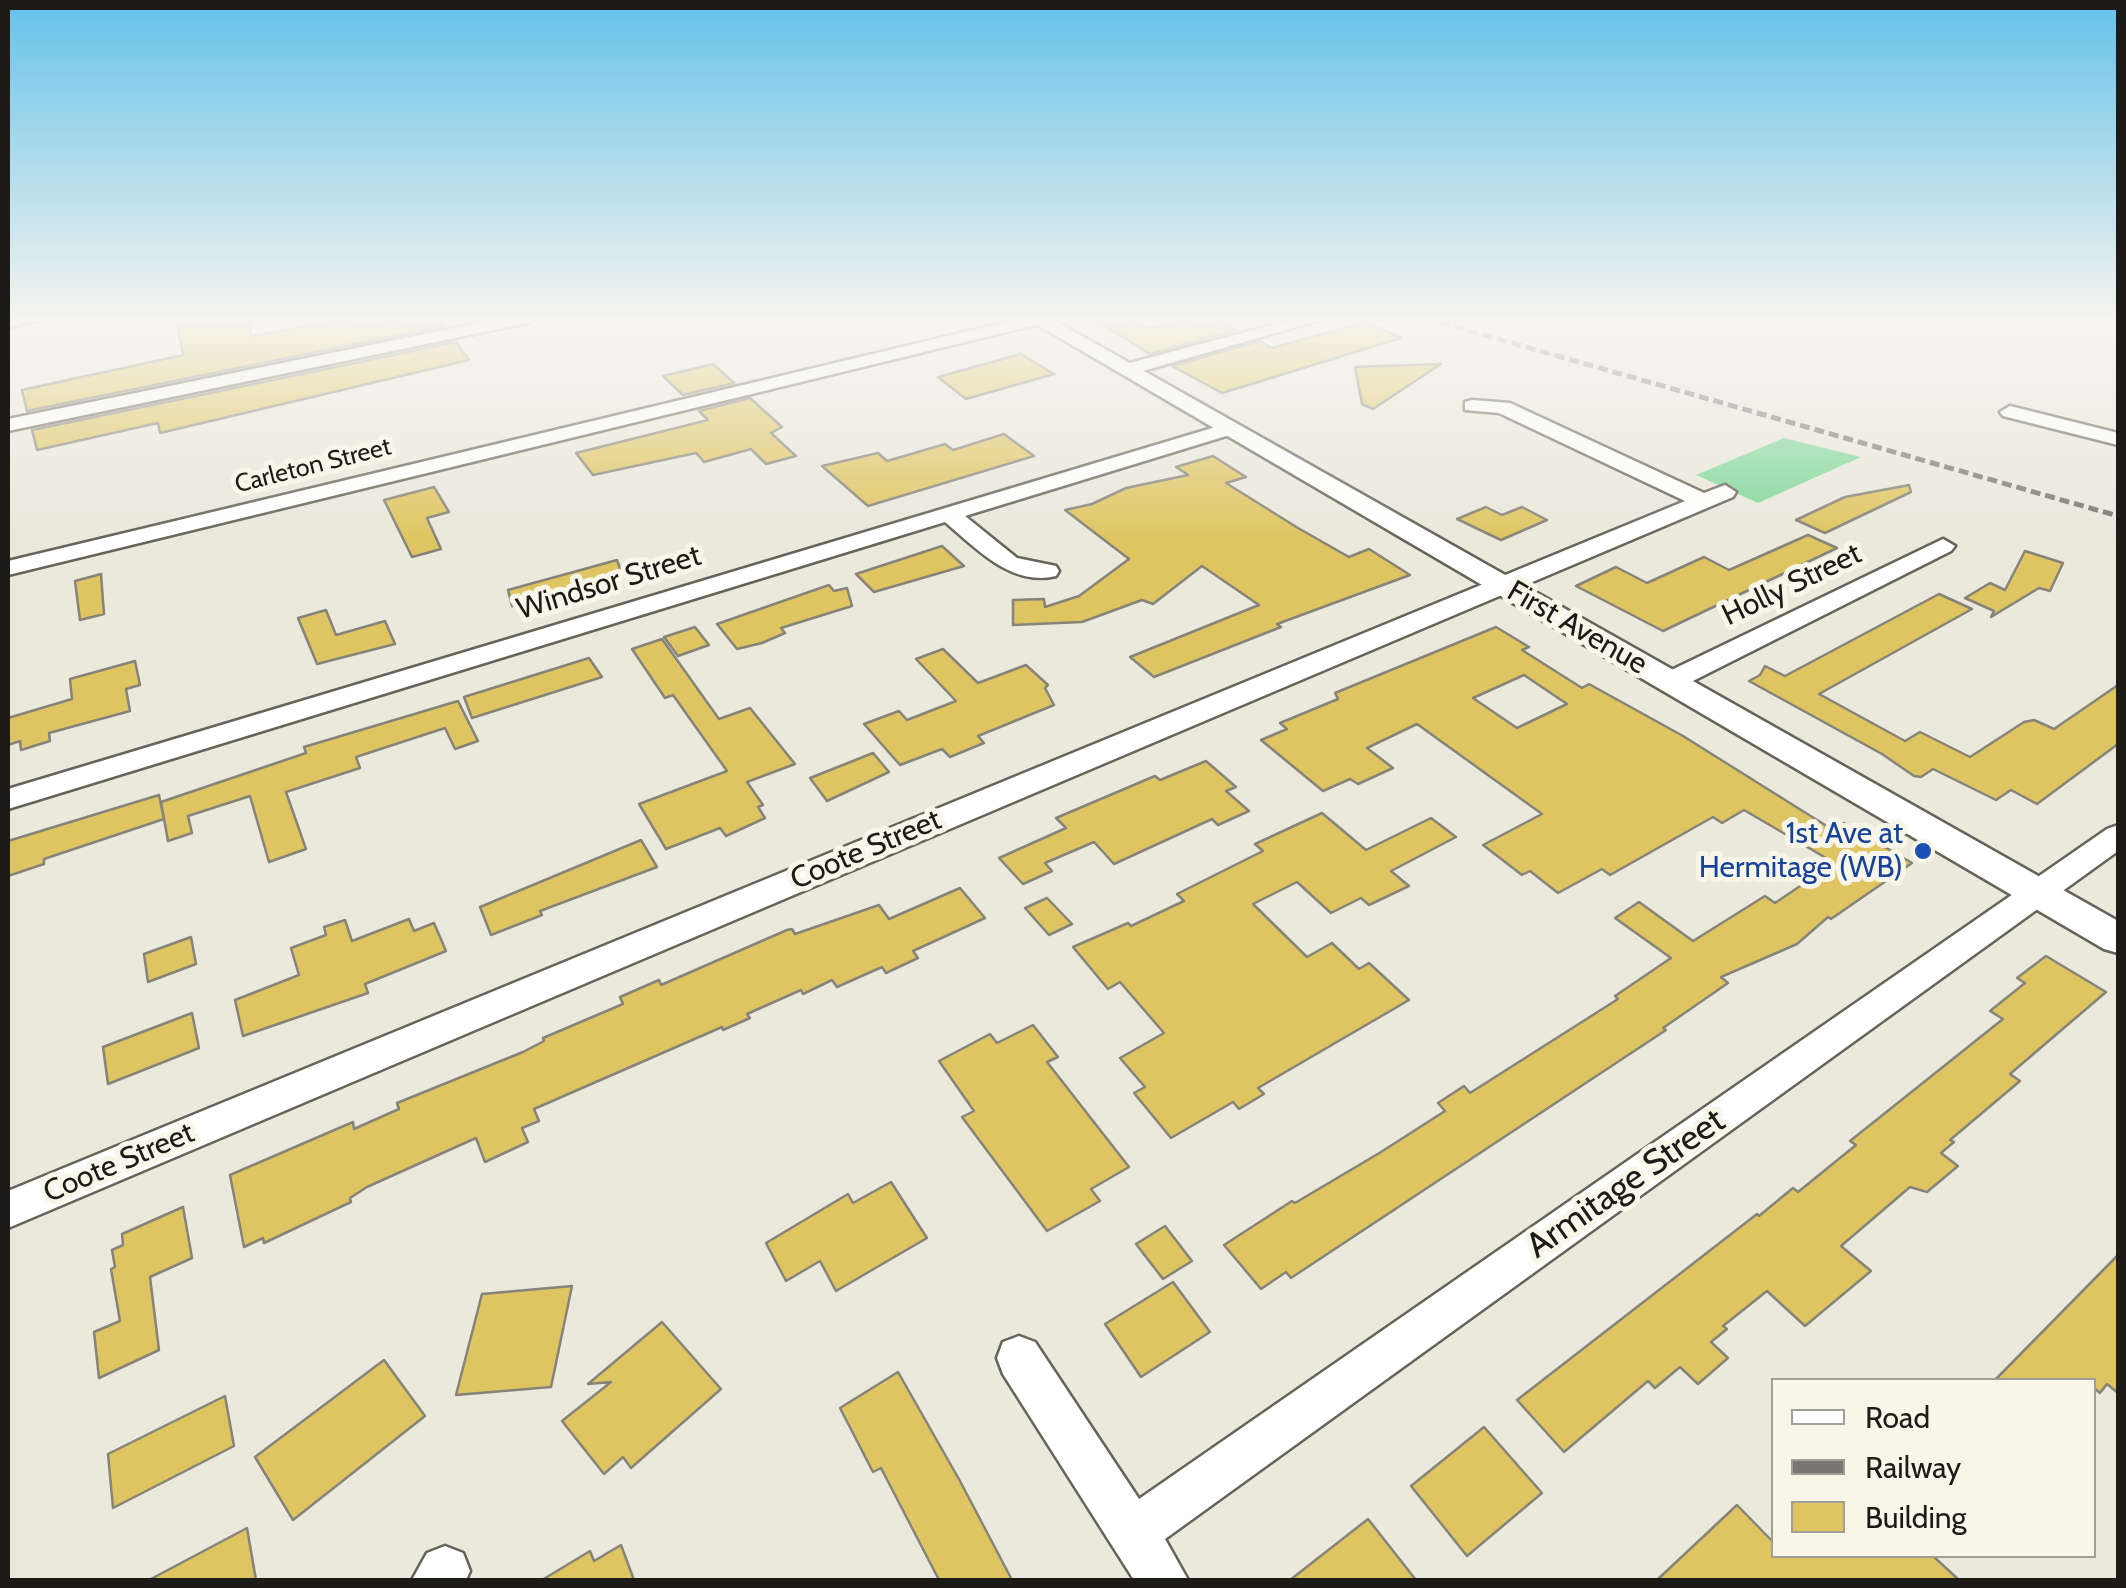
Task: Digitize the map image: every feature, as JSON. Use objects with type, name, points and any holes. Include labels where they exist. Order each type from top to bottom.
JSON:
[{"type":"street","points":[[8,425],[161,392]]},
{"type":"street","name":"Carleton Street","points":[[8,568],[733,392]]},
{"type":"street","name":"First Avenue","points":[[1166,392],[2118,939]]},
{"type":"street","name":"Coote Street","points":[[8,1210],[1714,496],[1502,407],[1472,406]]},
{"type":"street","points":[[2010,412],[2114,435]]},
{"type":"street","name":"Windsor Street","points":[[8,799],[1228,429]]},
{"type":"street","points":[[949,514],[1009,564],[1048,571]]},
{"type":"street","name":"Holly Street","points":[[1670,682],[1943,546]]},
{"type":"street","name":"Armitage Street","points":[[1133,1532],[2118,836]]},
{"type":"street","points":[[1019,1358],[1164,1580]]},
{"type":"green space","points":[[1784,438],[1861,457],[1758,503],[1696,475]]},
{"type":"building","points":[[23,392],[120,392],[27,411]]},
{"type":"building","points":[[215,392],[333,392],[160,433],[158,423],[37,450],[32,430]]},
{"type":"building","points":[[957,392],[990,392],[966,399]]},
{"type":"building","points":[[1360,392],[1399,392],[1373,409],[1362,404]]},
{"type":"building","points":[[750,398],[782,427],[771,433],[796,456],[766,464],[751,449],[704,462],[696,453],[593,475],[576,453],[708,420],[699,411]]},
{"type":"building","points":[[1004,434],[1034,456],[868,506],[822,466],[878,453],[887,461],[945,444],[953,450]]},
{"type":"building","points":[[1213,456],[1246,477],[1226,483],[1298,528],[1349,557],[1369,549],[1410,575],[1277,624],[1281,627],[1154,677],[1130,657],[1259,605],[1202,566],[1153,604],[1142,600],[1082,622],[1013,625],[1013,600],[1044,599],[1045,607],[1079,596],[1129,559],[1065,510],[1092,504],[1126,488],[1188,475],[1176,467]]},
{"type":"building","points":[[1909,485],[1911,492],[1825,533],[1796,520],[1845,497]]},
{"type":"building","points":[[434,487],[449,512],[427,518],[441,549],[412,557],[384,500]]},
{"type":"building","points":[[1486,507],[1502,515],[1522,507],[1547,520],[1501,540],[1457,519]]},
{"type":"building","points":[[1808,535],[1837,548],[1663,631],[1576,586],[1616,567],[1647,583],[1704,557],[1729,570]]},
{"type":"building","points":[[942,546],[964,566],[874,592],[856,574]]},
{"type":"building","points":[[2025,551],[2063,563],[2050,591],[2039,588],[1991,617],[1994,611],[1965,598],[1990,583],[2005,590]]},
{"type":"building","points":[[617,560],[621,571],[570,594],[512,606],[508,590]]},
{"type":"building","points":[[101,574],[104,614],[80,620],[75,581]]},
{"type":"building","points":[[829,585],[834,591],[847,588],[852,606],[781,628],[785,633],[762,643],[737,649],[717,624]]},
{"type":"building","points":[[1939,594],[1972,609],[1819,694],[1905,741],[1920,732],[1970,757],[2024,722],[2034,720],[2054,729],[2118,685],[2118,744],[2037,804],[2011,790],[1996,800],[1933,769],[1921,777],[1914,776],[1882,754],[1749,681],[1760,675],[1765,666],[1785,676]]},
{"type":"building","points":[[326,610],[336,635],[385,621],[395,644],[317,664],[298,618]]},
{"type":"building","points":[[695,627],[709,645],[678,656],[664,637]]},
{"type":"building","points":[[1496,627],[1529,647],[1522,650],[1582,688],[1589,684],[1683,736],[1833,830],[1844,823],[1912,863],[1831,919],[1828,917],[1797,944],[1721,977],[1728,983],[1663,1028],[1666,1030],[1291,1278],[1286,1272],[1261,1289],[1224,1245],[1445,1111],[1438,1103],[1464,1086],[1470,1093],[1618,999],[1615,996],[1671,958],[1615,918],[1639,902],[1693,941],[1765,896],[1775,903],[1815,876],[1807,871],[1826,858],[1744,810],[1722,823],[1713,817],[1610,875],[1602,869],[1558,893],[1530,871],[1522,875],[1483,845],[1542,814],[1417,724],[1367,748],[1393,768],[1358,784],[1350,779],[1323,791],[1261,740],[1287,729],[1280,723],[1338,699],[1335,693]],"holes":[[[1524,675],[1567,704],[1517,728],[1473,698]]]},
{"type":"building","points":[[662,639],[719,719],[750,708],[795,764],[747,782],[763,805],[758,807],[765,818],[726,836],[720,828],[666,849],[639,804],[727,771],[673,695],[665,698],[632,649]]},
{"type":"building","points":[[943,649],[978,683],[1026,665],[1048,685],[1045,688],[1054,705],[978,736],[984,743],[950,757],[942,749],[900,765],[864,724],[899,711],[907,720],[956,701],[916,659]]},
{"type":"building","points":[[589,658],[602,677],[472,718],[464,697]]},
{"type":"building","points":[[135,661],[140,685],[126,689],[130,711],[49,733],[50,741],[21,750],[20,741],[8,745],[8,718],[72,699],[70,679]]},
{"type":"building","points":[[458,701],[478,741],[455,749],[445,728],[356,757],[360,768],[286,792],[306,849],[269,862],[250,796],[188,816],[192,833],[168,841],[161,802],[306,753],[304,747]]},
{"type":"building","points":[[873,753],[889,772],[827,801],[810,778]]},
{"type":"building","points":[[1206,761],[1236,787],[1226,791],[1249,811],[1218,825],[1212,819],[1114,864],[1094,842],[1045,863],[1052,871],[1023,884],[999,858],[1066,828],[1056,818],[1155,776],[1160,780]]},
{"type":"building","points":[[159,795],[164,819],[44,859],[44,864],[8,876],[8,841]]},
{"type":"building","points":[[1322,813],[1366,850],[1431,818],[1456,837],[1391,871],[1409,886],[1369,905],[1361,898],[1331,913],[1297,882],[1253,904],[1307,957],[1332,943],[1359,969],[1369,963],[1409,1000],[1258,1088],[1264,1094],[1239,1109],[1233,1102],[1171,1138],[1134,1093],[1145,1087],[1120,1058],[1164,1033],[1120,982],[1108,989],[1073,947],[1184,901],[1177,894],[1263,851],[1255,844]]},
{"type":"building","points":[[641,840],[657,867],[540,911],[542,915],[491,935],[480,907]]},
{"type":"building","points":[[960,888],[985,918],[913,951],[918,958],[886,973],[882,967],[837,987],[832,980],[803,994],[801,990],[747,1014],[750,1018],[534,1109],[539,1121],[522,1128],[528,1142],[485,1162],[476,1138],[367,1187],[350,1198],[351,1202],[264,1243],[263,1238],[244,1247],[230,1175],[353,1122],[354,1129],[399,1109],[397,1103],[523,1052],[544,1041],[543,1038],[623,1004],[620,997],[659,980],[661,985],[787,930],[792,929],[795,934],[879,905],[889,919]]},
{"type":"building","points":[[1047,898],[1072,924],[1049,935],[1025,908]]},
{"type":"building","points":[[409,919],[414,931],[434,923],[446,951],[365,984],[368,993],[243,1036],[235,1000],[299,975],[291,948],[326,935],[324,927],[345,920],[352,941]]},
{"type":"building","points":[[191,937],[196,964],[148,982],[144,954]]},
{"type":"building","points":[[2046,956],[2106,992],[2010,1074],[2020,1081],[1950,1140],[1954,1142],[1941,1153],[1958,1166],[1927,1192],[1910,1187],[1841,1246],[1871,1271],[1805,1326],[1767,1291],[1723,1326],[1727,1329],[1711,1342],[1728,1358],[1698,1384],[1680,1367],[1655,1388],[1648,1381],[1564,1452],[1517,1400],[1757,1214],[1793,1188],[1798,1192],[1856,1145],[1850,1141],[2003,1019],[1990,1011],[2025,983],[2017,978]]},
{"type":"building","points":[[192,1013],[199,1048],[108,1084],[103,1047]]},
{"type":"building","points":[[1033,1025],[1058,1057],[1047,1062],[1129,1167],[1091,1189],[1100,1201],[1047,1231],[962,1117],[974,1111],[939,1061],[990,1034],[997,1043]]},
{"type":"building","points":[[891,1182],[927,1238],[836,1291],[820,1261],[786,1281],[766,1243],[848,1194],[853,1203]]},
{"type":"building","points":[[183,1207],[192,1258],[150,1277],[159,1350],[99,1378],[94,1332],[120,1321],[111,1269],[115,1267],[112,1250],[123,1245],[122,1234]]},
{"type":"building","points":[[1165,1226],[1192,1261],[1163,1279],[1136,1244]]},
{"type":"building","points":[[2118,1255],[2118,1393],[2107,1384],[2100,1393],[2096,1390],[2096,1378],[1997,1378]]},
{"type":"building","points":[[1173,1282],[1210,1332],[1141,1377],[1105,1324]]},
{"type":"building","points":[[572,1286],[551,1387],[456,1395],[482,1294]]},
{"type":"building","points":[[662,1322],[721,1389],[631,1468],[623,1457],[604,1474],[562,1421],[611,1382],[588,1384]]},
{"type":"building","points":[[384,1360],[425,1416],[293,1520],[255,1457]]},
{"type":"building","points":[[898,1372],[1012,1580],[939,1580],[881,1468],[873,1472],[840,1408]]},
{"type":"building","points":[[225,1396],[234,1446],[113,1508],[108,1454]]},
{"type":"building","points":[[1484,1427],[1542,1493],[1467,1556],[1411,1486]]},
{"type":"building","points":[[1737,1505],[1771,1540],[1771,1558],[1935,1558],[1959,1580],[1657,1580]]},
{"type":"building","points":[[1368,1519],[1416,1580],[1290,1580]]},
{"type":"building","points":[[247,1528],[256,1580],[149,1580]]},
{"type":"building","points":[[621,1545],[634,1580],[542,1580],[590,1551],[594,1561]]},
{"type":"railway","points":[[1684,392],[2118,516]]},
{"type":"place","name":"1st Ave at Hermitage (WB)","points":[[1923,851]]}]
